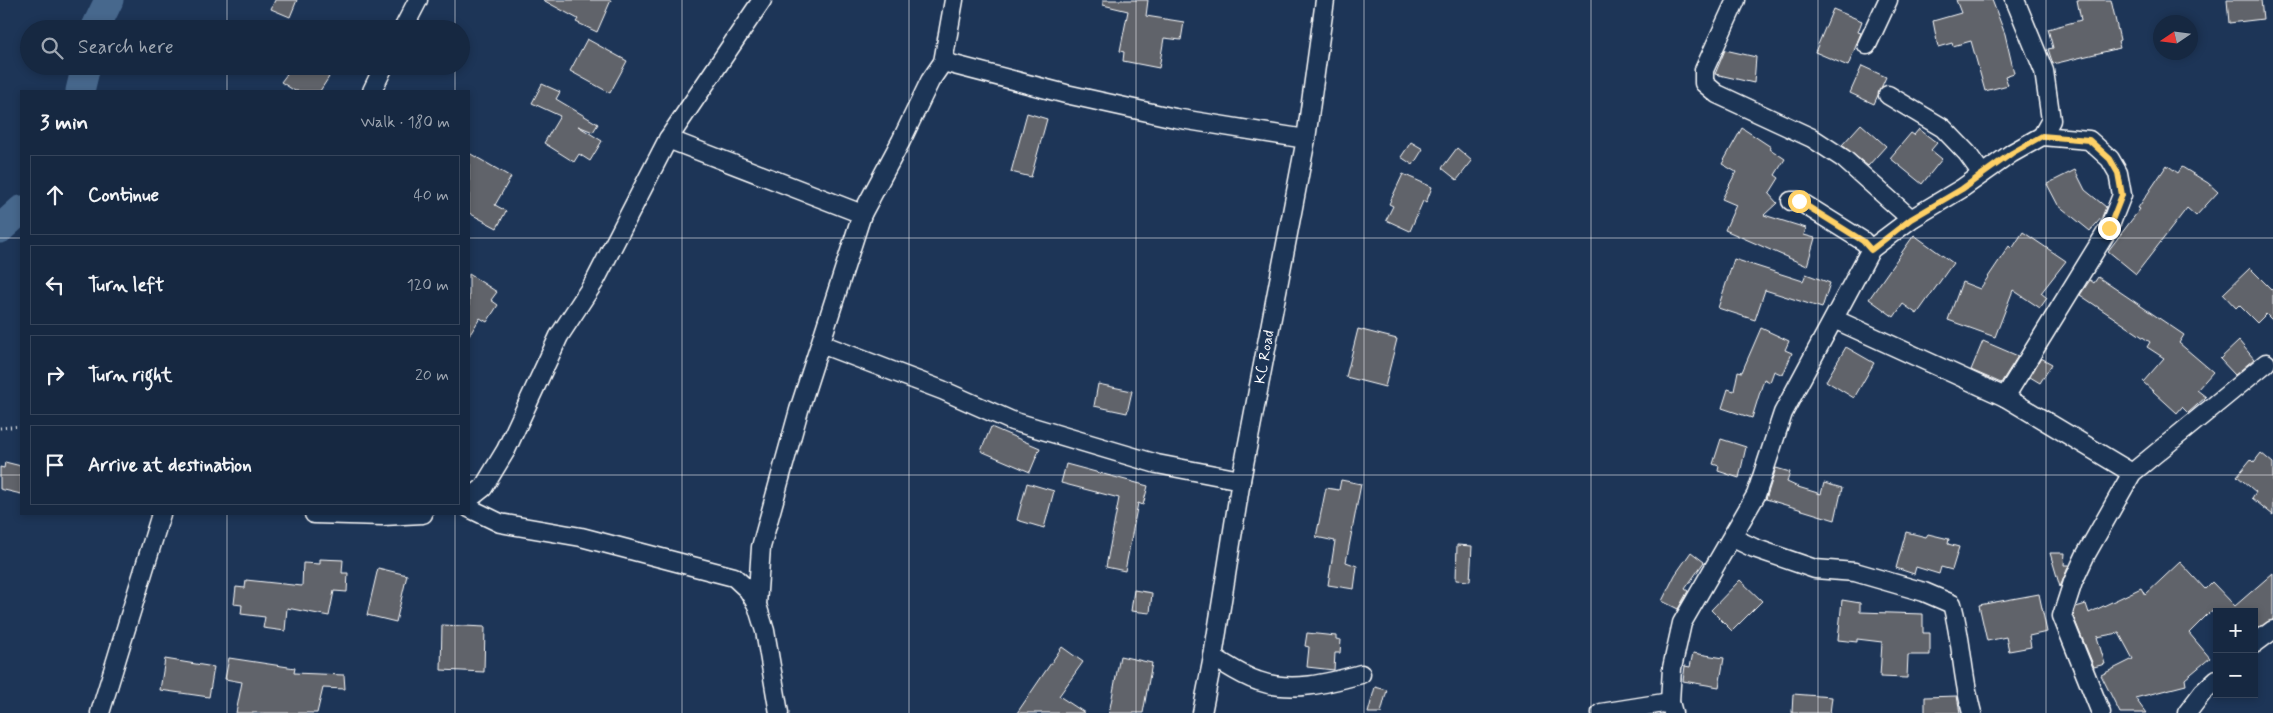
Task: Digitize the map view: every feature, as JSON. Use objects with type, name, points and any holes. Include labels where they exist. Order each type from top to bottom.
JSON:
[{"type":"street","points":[[408,20],[418,0]]},
{"type":"street","points":[[470,498],[483,488],[506,450],[559,336],[595,281],[668,139],[762,0]]},
{"type":"street","points":[[757,604],[761,547],[799,410],[862,214],[930,81],[943,62],[954,0]]},
{"type":"street","name":"KC Road","points":[[1202,713],[1241,480],[1306,140],[1325,0]]},
{"type":"street","points":[[1736,0],[1704,70],[1704,83],[1717,94],[1812,138],[1844,159],[1911,219]]},
{"type":"street","points":[[1867,45],[1888,0]]},
{"type":"street","points":[[1601,713],[1671,708],[1672,668],[1682,623],[1733,538],[1756,495],[1783,413],[1871,250],[1911,219],[2042,136],[2051,120],[2044,71],[2015,0]]},
{"type":"street","points":[[943,62],[1066,94],[1175,118],[1306,140]]},
{"type":"street","points":[[372,90],[380,75]]},
{"type":"street","points":[[1888,95],[1943,128],[1967,153],[1982,174]]},
{"type":"street","points":[[2005,397],[2109,228],[2122,195],[2118,173],[2110,159],[2089,140],[2042,136]]},
{"type":"street","points":[[668,139],[862,214]]},
{"type":"street","points":[[1791,200],[1799,201],[1863,241],[1871,250]]},
{"type":"street","points":[[1834,318],[2005,397],[2132,473]]},
{"type":"street","points":[[821,344],[942,390],[1012,421],[1157,464],[1241,480]]},
{"type":"street","points":[[2101,713],[2062,616],[2073,582],[2085,556],[2132,473],[2266,363]]},
{"type":"street","points":[[470,508],[500,523],[581,537],[734,577],[748,590],[757,604],[765,631],[779,713]]},
{"type":"street","points":[[100,713],[161,515]]},
{"type":"street","points":[[348,515],[403,515]]},
{"type":"street","points":[[1733,538],[1754,548],[1815,569],[1854,572],[1924,592],[1952,604],[1958,627],[1966,694],[1972,713]]},
{"type":"street","points":[[2258,641],[2273,630]]},
{"type":"street","points":[[1213,656],[1259,682],[1317,686],[1361,674]]},
{"type":"street","points":[[2187,713],[2203,692],[2213,683]]},
{"type":"path","points":[[0,428],[20,426]]},
{"type":"building","points":[[275,0],[297,0],[290,17],[271,9]]},
{"type":"building","points":[[543,0],[611,0],[597,32],[576,22],[578,19]]},
{"type":"building","points":[[1103,0],[1148,0],[1146,16],[1184,22],[1181,40],[1164,38],[1159,68],[1123,61],[1124,52],[1120,51],[1128,11],[1103,5]]},
{"type":"building","points":[[1956,0],[1992,0],[2005,34],[2014,73],[2005,76],[2008,85],[1985,91],[1971,41],[1953,46],[1952,43],[1938,47],[1933,21],[1961,13]]},
{"type":"building","points":[[2077,0],[2111,0],[2120,48],[2053,64],[2048,49],[2053,48],[2048,29],[2081,20]]},
{"type":"building","points":[[2227,0],[2261,0],[2263,19],[2229,23]]},
{"type":"building","points":[[1833,9],[1862,21],[1858,32],[1861,33],[1848,66],[1815,52]]},
{"type":"building","points":[[587,39],[627,61],[610,93],[570,71]]},
{"type":"building","points":[[1725,50],[1756,57],[1754,83],[1715,74]]},
{"type":"building","points":[[1862,66],[1886,77],[1874,104],[1850,93]]},
{"type":"building","points":[[286,75],[326,75],[329,77],[321,90],[293,90],[281,82]]},
{"type":"building","points":[[542,84],[560,92],[556,99],[598,124],[593,132],[578,126],[602,141],[590,161],[579,154],[574,162],[544,143],[560,116],[532,103]]},
{"type":"building","points":[[1027,113],[1047,119],[1031,177],[1011,172]]},
{"type":"building","points":[[1861,124],[1886,146],[1868,166],[1842,145]]},
{"type":"building","points":[[1742,128],[1771,147],[1770,149],[1785,159],[1775,175],[1779,178],[1769,194],[1777,203],[1764,215],[1806,228],[1804,235],[1815,238],[1807,266],[1725,230],[1736,205],[1722,199],[1736,172],[1722,164]]},
{"type":"building","points":[[1919,129],[1937,143],[1931,150],[1942,159],[1922,184],[1890,158],[1911,133],[1914,135]]},
{"type":"building","points":[[1411,142],[1423,149],[1413,165],[1401,157]]},
{"type":"building","points":[[1457,148],[1472,161],[1457,180],[1442,168]]},
{"type":"building","points":[[470,154],[511,177],[495,205],[506,211],[497,228],[470,214]]},
{"type":"building","points":[[2167,165],[2178,173],[2182,167],[2208,183],[2218,192],[2196,216],[2187,208],[2136,274],[2108,251],[2140,209],[2138,208]]},
{"type":"building","points":[[2075,170],[2085,190],[2106,207],[2102,217],[2090,231],[2058,205],[2047,184]]},
{"type":"building","points":[[1403,174],[1432,187],[1426,203],[1423,201],[1410,231],[1386,220],[1393,206],[1389,204]]},
{"type":"building","points":[[2023,232],[2066,261],[2041,293],[2047,298],[2040,308],[2013,290],[1995,337],[1948,320],[1962,282],[1980,289],[2009,246],[2012,249]]},
{"type":"building","points":[[1914,235],[1953,263],[1917,314],[1903,304],[1894,317],[1869,299]]},
{"type":"building","points":[[1734,259],[1803,281],[1806,274],[1830,283],[1822,308],[1765,290],[1755,320],[1718,308]]},
{"type":"building","points":[[2250,268],[2273,291],[2273,321],[2266,314],[2257,323],[2239,305],[2236,308],[2223,294]]},
{"type":"building","points":[[470,275],[497,292],[491,300],[498,305],[487,322],[480,318],[470,334]]},
{"type":"building","points":[[2098,277],[2184,335],[2179,343],[2213,372],[2197,390],[2206,397],[2188,413],[2182,407],[2177,413],[2143,382],[2164,358],[2147,347],[2150,342],[2080,295],[2090,280],[2094,283]]},
{"type":"building","points":[[1761,328],[1789,341],[1785,350],[1792,353],[1783,375],[1774,371],[1770,382],[1764,379],[1752,418],[1722,408],[1728,389],[1734,391],[1738,371],[1742,372]]},
{"type":"building","points":[[1358,329],[1397,339],[1385,387],[1346,377]]},
{"type":"building","points":[[1983,341],[2018,356],[2001,383],[1971,370]]},
{"type":"building","points":[[2239,341],[2254,359],[2235,375],[2220,359]]},
{"type":"building","points":[[1846,347],[1874,363],[1854,398],[1826,381]]},
{"type":"building","points":[[2041,358],[2052,364],[2040,383],[2030,377]]},
{"type":"building","points":[[1098,384],[1132,391],[1127,413],[1094,406]]},
{"type":"building","points":[[991,427],[1040,448],[1030,472],[981,451]]},
{"type":"building","points":[[1721,439],[1746,447],[1739,478],[1718,471],[1719,466],[1713,464]]},
{"type":"building","points":[[2261,453],[2273,463],[2273,515],[2252,498],[2256,492],[2237,476],[2251,459],[2254,462]]},
{"type":"building","points":[[5,462],[20,466],[20,494],[0,489],[0,467],[4,468]]},
{"type":"building","points":[[1066,464],[1148,486],[1143,505],[1138,503],[1125,571],[1106,567],[1119,498],[1061,483]]},
{"type":"building","points":[[1776,468],[1790,472],[1787,482],[1821,494],[1824,483],[1842,488],[1835,520],[1766,499]]},
{"type":"building","points":[[1341,480],[1361,484],[1346,562],[1357,566],[1354,589],[1328,585],[1335,541],[1316,537],[1326,488],[1339,490]]},
{"type":"building","points":[[1027,483],[1054,491],[1044,528],[1017,520]]},
{"type":"building","points":[[1906,532],[1926,537],[1928,534],[1949,539],[1948,544],[1959,547],[1952,570],[1941,567],[1939,574],[1916,567],[1914,574],[1896,568]]},
{"type":"building","points":[[1457,545],[1472,546],[1470,581],[1456,580]]},
{"type":"building","points":[[1691,552],[1704,562],[1685,589],[1688,591],[1678,609],[1662,601],[1675,575]]},
{"type":"building","points":[[2050,553],[2065,553],[2064,565],[2069,565],[2060,587]]},
{"type":"building","points":[[320,559],[343,560],[342,573],[348,573],[347,592],[334,591],[329,616],[287,608],[285,631],[263,628],[265,617],[241,614],[242,605],[234,604],[236,587],[245,588],[246,580],[302,586],[303,563],[320,564]]},
{"type":"building","points":[[2180,562],[2205,589],[2212,582],[2235,606],[2273,573],[2273,620],[2258,628],[2258,608],[2213,608],[2213,612],[2210,612],[2189,633],[2210,658],[2185,679],[2186,685],[2135,698],[2146,713],[2120,713],[2101,675],[2133,659],[2119,633],[2097,637],[2105,664],[2094,667],[2073,616],[2076,607],[2086,604],[2089,613],[2141,588],[2145,595]]},
{"type":"building","points":[[378,568],[407,575],[396,622],[367,615]]},
{"type":"building","points":[[1740,580],[1762,601],[1732,631],[1711,610]]},
{"type":"building","points":[[1134,590],[1152,593],[1150,613],[1131,611]]},
{"type":"building","points":[[2039,594],[2047,632],[2029,636],[2031,647],[2009,651],[2006,637],[1987,641],[1979,605]]},
{"type":"building","points":[[1842,600],[1860,603],[1860,612],[1923,614],[1923,633],[1930,633],[1930,655],[1908,655],[1907,678],[1880,677],[1882,642],[1857,639],[1857,642],[1838,640]]},
{"type":"building","points":[[442,625],[485,627],[484,672],[441,670]]},
{"type":"building","points":[[1307,633],[1336,636],[1336,639],[1341,640],[1340,653],[1335,653],[1334,670],[1307,667],[1309,647],[1305,646]]},
{"type":"building","points":[[1062,647],[1083,662],[1059,696],[1085,713],[1017,713]]},
{"type":"building","points":[[1693,653],[1724,658],[1719,687],[1683,681],[1685,666],[1690,667]]},
{"type":"building","points":[[1120,656],[1152,663],[1143,713],[1109,713]]},
{"type":"building","points":[[229,658],[295,668],[294,673],[344,675],[345,689],[323,688],[317,713],[236,713],[242,682],[225,679]]},
{"type":"building","points":[[165,659],[214,667],[209,697],[160,690]]},
{"type":"building","points":[[1375,687],[1387,690],[1381,713],[1368,713]]},
{"type":"building","points":[[1793,694],[1832,697],[1830,713],[1792,713]]},
{"type":"building","points":[[1957,696],[1960,713],[1925,713],[1925,697]]},
{"type":"waterway","points":[[99,20],[109,0]]},
{"type":"waterway","points":[[80,90],[84,75]]},
{"type":"waterway","points":[[0,229],[20,211]]},
{"type":"route","points":[[1799,201],[1863,241],[1871,250],[1911,219],[1962,189],[2012,153],[2042,136],[2089,140],[2110,159],[2118,173],[2122,195],[2109,228]]}]
